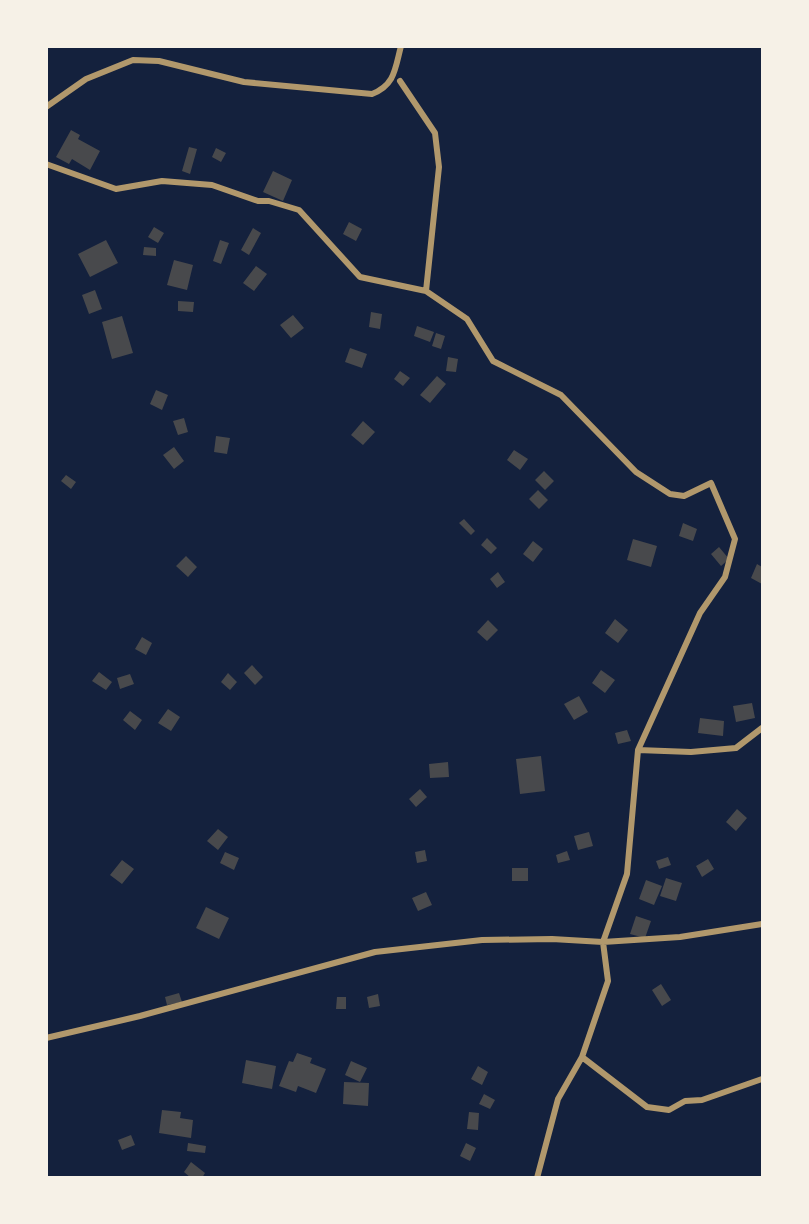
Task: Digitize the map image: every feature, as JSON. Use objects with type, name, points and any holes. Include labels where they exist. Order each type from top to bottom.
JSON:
[{"type":"street","points":[[46,107],[86,79],[133,60],[159,61],[244,82],[343,94],[372,94],[382,90],[395,76],[401,46]]},
{"type":"street","points":[[400,81],[435,133],[438,155],[439,167],[426,291]]},
{"type":"street","points":[[46,164],[116,189],[162,181],[212,185],[258,201],[269,201],[299,210],[360,278],[426,291],[467,319],[493,361],[561,395],[636,472],[670,494],[684,496],[711,483],[735,539],[725,577],[700,614],[638,750],[627,874],[603,942],[608,981],[582,1057],[558,1099],[537,1178]]},
{"type":"street","points":[[638,750],[691,752],[736,748],[762,728]]},
{"type":"street","points":[[46,1038],[140,1016],[375,952],[482,940],[552,939],[603,942],[681,937],[762,924]]},
{"type":"street","points":[[582,1057],[647,1107],[669,1110],[685,1101],[702,1100],[762,1079]]},
{"type":"building","points":[[71,130],[80,135],[78,139],[100,151],[90,170],[72,159],[69,164],[56,157]]},
{"type":"building","points":[[189,147],[197,149],[190,174],[182,171]]},
{"type":"building","points":[[216,148],[226,153],[221,162],[212,157]]},
{"type":"building","points":[[273,171],[292,180],[283,201],[263,192]]},
{"type":"building","points":[[349,222],[362,229],[356,241],[343,234]]},
{"type":"building","points":[[154,227],[164,233],[158,243],[148,237]]},
{"type":"building","points":[[253,228],[261,233],[249,255],[241,250]]},
{"type":"building","points":[[106,240],[118,263],[90,277],[78,254]]},
{"type":"building","points":[[220,240],[229,243],[221,264],[213,261]]},
{"type":"building","points":[[144,247],[156,248],[156,256],[143,255]]},
{"type":"building","points":[[174,260],[193,265],[187,290],[167,285]]},
{"type":"building","points":[[256,266],[267,274],[254,291],[243,283]]},
{"type":"building","points":[[95,290],[102,309],[89,314],[82,295]]},
{"type":"building","points":[[178,301],[194,302],[193,312],[178,311]]},
{"type":"building","points":[[371,312],[382,314],[380,329],[369,327]]},
{"type":"building","points":[[293,315],[304,328],[291,338],[280,325]]},
{"type":"building","points":[[122,316],[133,353],[112,359],[102,322]]},
{"type":"building","points":[[417,326],[434,332],[430,342],[414,336]]},
{"type":"building","points":[[436,333],[445,336],[441,349],[432,346]]},
{"type":"building","points":[[350,348],[367,354],[362,368],[345,362]]},
{"type":"building","points":[[448,357],[458,359],[456,372],[446,371]]},
{"type":"building","points":[[400,371],[410,378],[403,386],[394,379]]},
{"type":"building","points":[[437,376],[446,384],[430,403],[420,395]]},
{"type":"building","points":[[156,390],[168,395],[162,410],[150,404]]},
{"type":"building","points":[[184,418],[188,432],[178,435],[173,421]]},
{"type":"building","points":[[363,421],[375,432],[363,445],[351,435]]},
{"type":"building","points":[[216,436],[230,438],[227,454],[214,452]]},
{"type":"building","points":[[174,447],[184,461],[174,469],[163,455]]},
{"type":"building","points":[[514,450],[528,459],[520,470],[507,460]]},
{"type":"building","points":[[544,471],[554,481],[545,490],[535,480]]},
{"type":"building","points":[[66,475],[76,482],[71,489],[61,481]]},
{"type":"building","points":[[538,490],[548,500],[539,509],[529,499]]},
{"type":"building","points":[[464,519],[475,531],[471,535],[459,523]]},
{"type":"building","points":[[683,523],[697,529],[693,541],[679,536]]},
{"type":"building","points":[[487,538],[497,548],[491,554],[481,545]]},
{"type":"building","points":[[633,539],[657,546],[651,567],[627,560]]},
{"type":"building","points":[[533,541],[543,549],[533,562],[523,554]]},
{"type":"building","points":[[719,547],[729,559],[721,566],[711,554]]},
{"type":"building","points":[[186,556],[197,567],[188,577],[176,566]]},
{"type":"building","points":[[757,564],[762,567],[762,584],[751,578]]},
{"type":"building","points":[[498,572],[505,582],[497,588],[490,579]]},
{"type":"building","points":[[615,619],[628,630],[618,643],[605,633]]},
{"type":"building","points":[[488,620],[498,630],[487,641],[477,632]]},
{"type":"building","points":[[142,637],[152,643],[146,655],[135,649]]},
{"type":"building","points":[[252,665],[263,677],[255,685],[244,673]]},
{"type":"building","points":[[601,670],[615,680],[605,693],[592,683]]},
{"type":"building","points":[[99,672],[112,682],[106,690],[92,681]]},
{"type":"building","points":[[228,673],[237,682],[230,690],[221,682]]},
{"type":"building","points":[[130,674],[134,684],[120,689],[117,678]]},
{"type":"building","points":[[579,696],[588,712],[574,720],[564,704]]},
{"type":"building","points":[[752,703],[755,718],[736,722],[733,706]]},
{"type":"building","points":[[168,709],[180,717],[171,731],[158,723]]},
{"type":"building","points":[[130,711],[142,720],[135,730],[123,720]]},
{"type":"building","points":[[700,718],[724,721],[723,736],[698,733]]},
{"type":"building","points":[[627,730],[631,741],[618,744],[615,733]]},
{"type":"building","points":[[541,756],[545,791],[520,794],[516,759]]},
{"type":"building","points":[[448,762],[449,777],[430,778],[429,764]]},
{"type":"building","points":[[420,789],[427,797],[416,807],[409,799]]},
{"type":"building","points":[[737,809],[747,818],[736,831],[726,822]]},
{"type":"building","points":[[218,829],[228,837],[218,850],[207,841]]},
{"type":"building","points":[[589,832],[593,846],[578,850],[574,836]]},
{"type":"building","points":[[425,850],[427,861],[417,863],[415,852]]},
{"type":"building","points":[[567,851],[570,860],[558,863],[556,855]]},
{"type":"building","points":[[225,852],[239,858],[234,870],[220,863]]},
{"type":"building","points":[[668,857],[671,865],[659,869],[656,861]]},
{"type":"building","points":[[708,859],[714,869],[702,877],[696,866]]},
{"type":"building","points":[[122,860],[134,869],[122,884],[110,875]]},
{"type":"building","points":[[512,868],[528,868],[528,881],[512,881]]},
{"type":"building","points":[[666,878],[682,883],[676,901],[660,896]]},
{"type":"building","points":[[646,880],[662,886],[654,905],[639,899]]},
{"type":"building","points":[[426,892],[432,905],[418,911],[412,898]]},
{"type":"building","points":[[206,907],[229,918],[219,939],[196,928]]},
{"type":"building","points":[[636,916],[651,921],[645,938],[630,934]]},
{"type":"building","points":[[661,984],[671,1000],[662,1006],[652,990]]},
{"type":"building","points":[[179,993],[182,1002],[167,1005],[165,997]]},
{"type":"building","points":[[378,994],[380,1006],[369,1008],[367,997]]},
{"type":"building","points":[[337,997],[346,997],[346,1009],[336,1009]]},
{"type":"building","points":[[297,1053],[312,1058],[310,1063],[326,1069],[316,1093],[298,1086],[296,1092],[279,1086],[289,1061],[293,1062]]},
{"type":"building","points":[[246,1060],[276,1066],[272,1089],[242,1083]]},
{"type":"building","points":[[351,1061],[367,1068],[360,1082],[345,1075]]},
{"type":"building","points":[[478,1066],[488,1072],[482,1085],[471,1079]]},
{"type":"building","points":[[344,1082],[369,1083],[368,1106],[343,1104]]},
{"type":"building","points":[[484,1094],[495,1100],[490,1109],[479,1104]]},
{"type":"building","points":[[162,1110],[181,1112],[180,1118],[193,1120],[191,1138],[159,1133]]},
{"type":"building","points":[[469,1112],[479,1113],[478,1130],[467,1129]]},
{"type":"building","points":[[131,1135],[135,1145],[122,1150],[118,1140]]},
{"type":"building","points":[[188,1143],[206,1146],[205,1153],[187,1151]]},
{"type":"building","points":[[466,1143],[476,1148],[470,1161],[460,1156]]},
{"type":"building","points":[[191,1162],[205,1173],[202,1178],[191,1178],[184,1172]]}]
